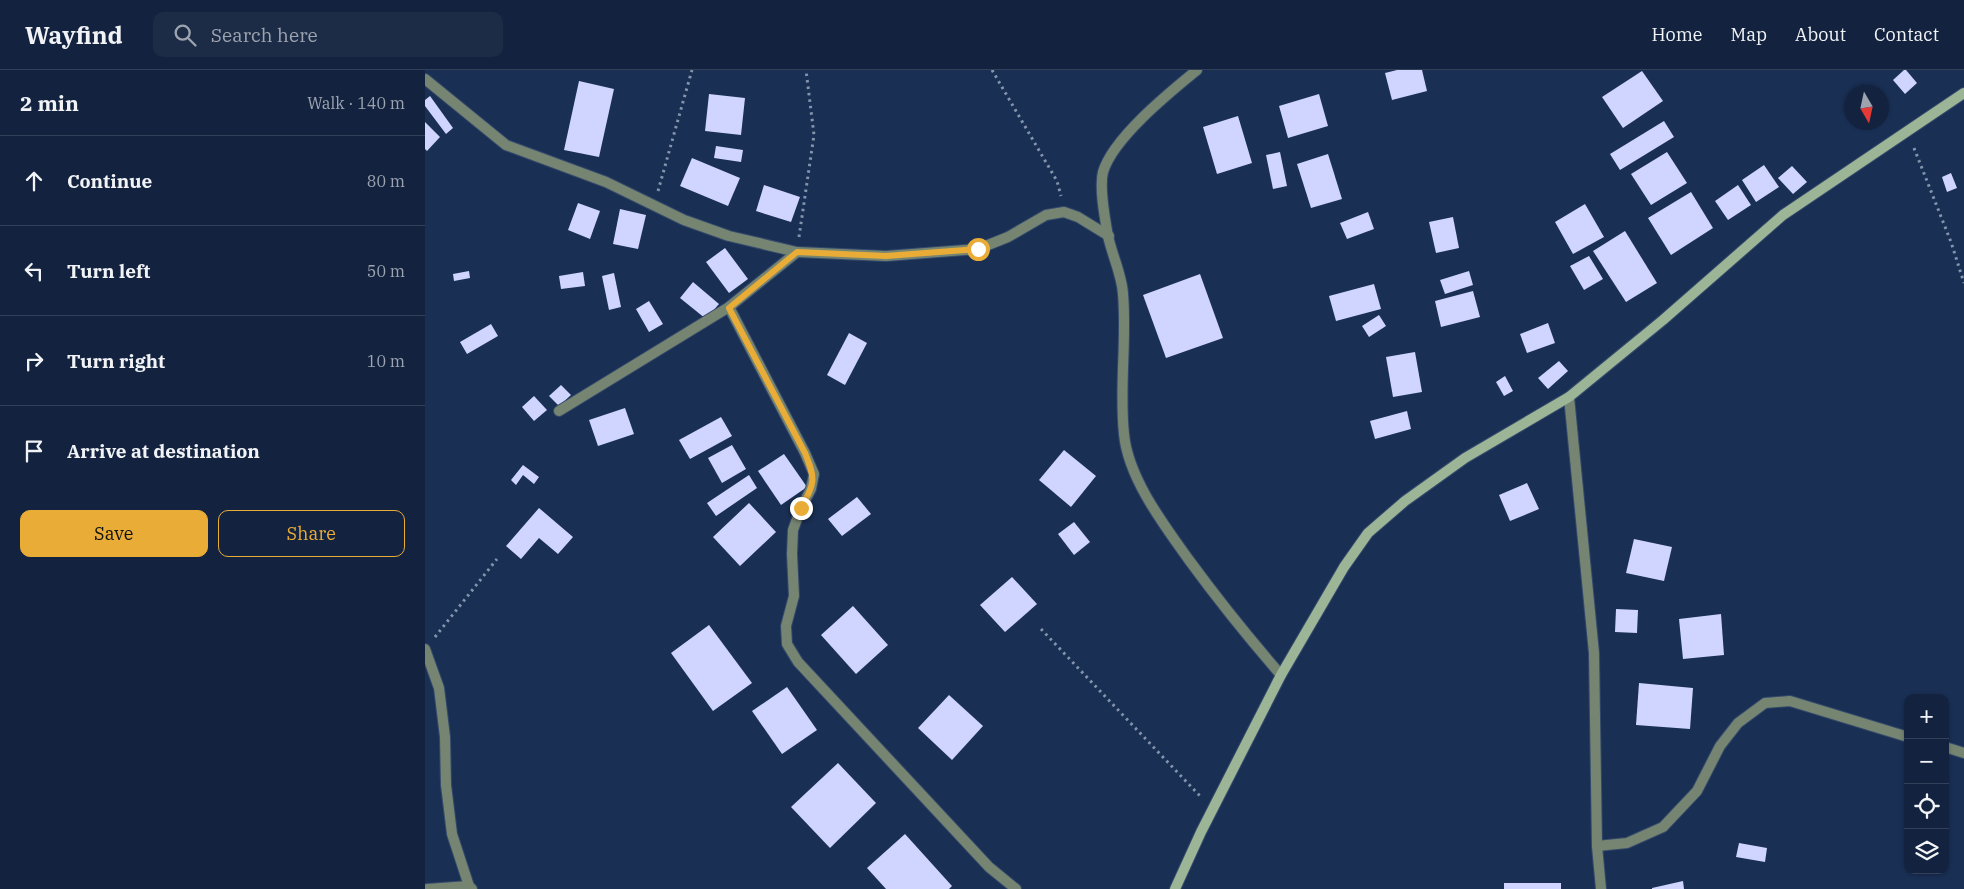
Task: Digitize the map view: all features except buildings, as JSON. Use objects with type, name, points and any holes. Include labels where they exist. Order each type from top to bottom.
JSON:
[{"type":"street","points":[[1197,70],[1160,100],[1113,153],[1103,172],[1103,194],[1109,236],[1123,293],[1124,435],[1136,478],[1168,531],[1227,612],[1281,675]]},
{"type":"street","points":[[425,78],[506,145],[606,182],[684,220],[729,236],[797,252],[886,256],[978,249],[1008,237],[1046,215],[1064,212],[1079,217],[1109,236]]},
{"type":"street","points":[[1175,889],[1281,675],[1344,567],[1368,533],[1405,501],[1465,458],[1569,397],[1663,320],[1783,215],[1964,93]]},
{"type":"street","points":[[559,411],[729,308],[797,252]]},
{"type":"street","points":[[729,308],[805,453],[814,474],[811,489],[801,508],[793,530],[794,596],[786,626],[787,644],[798,662],[989,867],[1016,889]]},
{"type":"street","points":[[1569,397],[1594,653],[1597,846],[1601,889]]},
{"type":"street","points":[[425,649],[439,688],[445,737],[446,785],[452,834],[470,887],[427,889]]},
{"type":"street","points":[[1597,846],[1627,843],[1663,828],[1697,791],[1720,746],[1738,723],[1765,703],[1790,701],[1904,736]]},
{"type":"street","points":[[1949,748],[1964,753]]},
{"type":"path","points":[[654,206],[692,70]]},
{"type":"path","points":[[797,252],[814,135],[806,70]]},
{"type":"path","points":[[992,70],[1057,180],[1064,212]]},
{"type":"path","points":[[1907,131],[1951,242],[1964,283]]},
{"type":"path","points":[[425,649],[497,559]]},
{"type":"path","points":[[1041,629],[1213,810]]},
{"type":"route","points":[[801,508],[811,489],[814,474],[805,453],[729,308],[797,252],[886,256],[978,249]]}]
